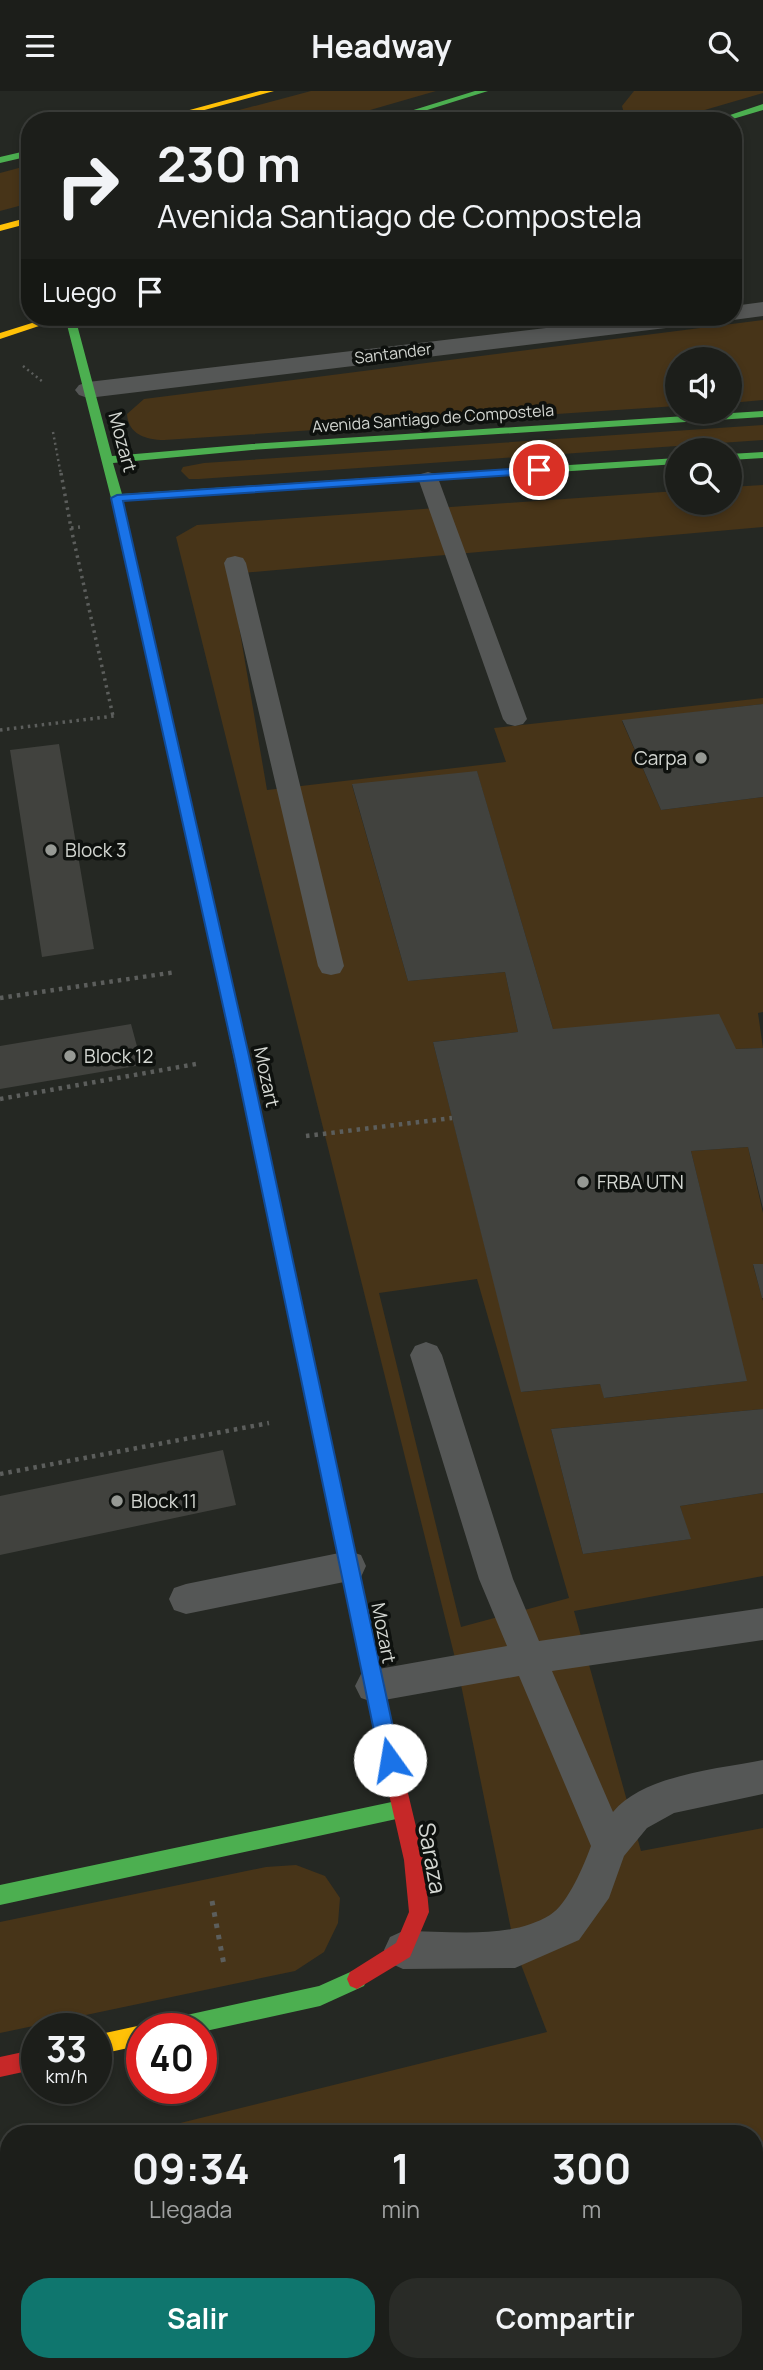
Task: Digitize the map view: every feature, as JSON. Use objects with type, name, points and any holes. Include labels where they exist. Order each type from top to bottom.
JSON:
[{"type":"main road","points":[[188,112],[270,91]]},
{"type":"main road","points":[[413,112],[484,91]]},
{"type":"main road","points":[[742,113],[763,107]]},
{"type":"main road","points":[[0,160],[21,155]]},
{"type":"main road","points":[[0,228],[21,222]]},
{"type":"main road","points":[[0,336],[32,326]]},
{"type":"main road","name":"Mozart","points":[[71,326],[117,498],[221,965],[401,1809]]},
{"type":"main road","name":"Avenida Santiago de Compostela","points":[[106,460],[252,447],[763,414]]},
{"type":"main road","points":[[742,456],[763,455]]},
{"type":"main road","points":[[117,498],[665,462]]},
{"type":"main road","name":"Saraza","points":[[0,1895],[401,1809],[414,1860],[419,1913],[402,1950]]},
{"type":"main road","points":[[217,2019],[320,1996],[367,1974],[402,1950]]},
{"type":"main road","points":[[0,2067],[21,2062]]},
{"type":"street","points":[[742,312],[763,309]]},
{"type":"street","name":"Santander","points":[[88,390],[537,326]]},
{"type":"lane","points":[[428,478],[515,719]]},
{"type":"lane","points":[[234,563],[331,966]]},
{"type":"lane","points":[[426,1355],[496,1579],[609,1846]]},
{"type":"lane","points":[[186,1599],[349,1566]]},
{"type":"lane","points":[[373,1686],[529,1658],[763,1624]]},
{"type":"lane","points":[[402,1950],[515,1948],[566,1927],[596,1885],[609,1846],[634,1815],[669,1797],[763,1777]]},
{"type":"path","points":[[71,528],[113,716]]},
{"type":"path","points":[[0,730],[163,709]]},
{"type":"path","points":[[0,998],[221,965]]},
{"type":"path","points":[[0,1099],[241,1056]]},
{"type":"path","points":[[260,1141],[452,1118]]},
{"type":"path","points":[[0,1474],[318,1414]]},
{"type":"path","points":[[203,1852],[234,2015]]},
{"type":"shaded area","points":[[311,91],[436,91],[363,112],[232,112]]},
{"type":"shaded area","points":[[634,91],[763,91],[698,112],[624,112],[622,106]]},
{"type":"shaded area","points":[[21,167],[21,205],[0,211],[0,173]]},
{"type":"shaded area","points":[[763,320],[763,400],[742,402],[742,347],[665,347],[665,407],[164,440],[139,435],[128,421],[127,414],[144,399],[716,326],[742,326],[742,323]]},
{"type":"shaded area","points":[[763,425],[763,440],[665,438],[665,447],[199,479],[189,479],[181,471],[183,467],[204,463]]},
{"type":"shaded area","points":[[763,485],[763,527],[230,574],[267,790],[506,762],[494,728],[763,698],[763,704],[622,721],[661,810],[763,797],[763,1012],[758,1013],[763,1048],[736,1049],[553,1029],[477,772],[352,785],[408,981],[505,972],[518,1032],[433,1042],[522,1392],[600,1384],[605,1398],[746,1381],[691,1151],[748,1147],[763,1213],[763,1264],[753,1265],[763,1301],[763,1409],[551,1429],[583,1554],[690,1539],[680,1506],[763,1493],[763,1576],[574,1611],[641,1851],[763,1828],[763,2125],[172,2125],[547,2032],[515,1949],[458,1670],[176,537],[197,525],[665,492],[665,515],[742,515],[742,486]],"holes":[[[477,1279],[569,1598],[461,1627],[379,1293]]]},
{"type":"shaded area","points":[[296,1865],[325,1876],[340,1898],[338,1923],[324,1952],[295,1971],[95,2013],[21,2013],[21,2029],[0,2033],[0,1922],[266,1867]]},
{"type":"building","name":"Carpa","points":[[763,704],[763,797],[661,810],[622,720]]},
{"type":"building","name":"Block 3","points":[[59,744],[94,949],[42,957],[10,750]]},
{"type":"building","name":"FRBA UTN","points":[[477,771],[553,1029],[719,1014],[736,1049],[763,1048],[763,1209],[748,1147],[691,1151],[747,1381],[604,1398],[600,1384],[521,1392],[433,1042],[518,1032],[505,972],[408,981],[352,784]]},
{"type":"building","name":"Block 12","points":[[131,1024],[142,1065],[0,1089],[0,1046]]},
{"type":"building","points":[[753,1264],[763,1264],[763,1298],[762,1298]]},
{"type":"building","points":[[763,1409],[763,1493],[680,1506],[691,1539],[583,1554],[551,1429]]},
{"type":"building","name":"Block 11","points":[[223,1450],[236,1505],[0,1555],[0,1496]]},
{"type":"traffic: fast","points":[[413,112],[484,91]]},
{"type":"traffic: fast","points":[[742,113],[763,107]]},
{"type":"traffic: fast","points":[[0,160],[21,155]]},
{"type":"traffic: fast","points":[[72,326],[117,498],[178,771]]},
{"type":"traffic: fast","points":[[106,460],[252,447],[763,414]]},
{"type":"traffic: fast","points":[[742,456],[763,455]]},
{"type":"traffic: fast","points":[[117,498],[665,462]]},
{"type":"traffic: fast","points":[[244,1072],[375,1693]]},
{"type":"traffic: fast","points":[[0,1895],[401,1809]]},
{"type":"traffic: fast","points":[[217,2018],[320,1996],[357,1979]]},
{"type":"traffic: slow","points":[[188,112],[270,91]]},
{"type":"traffic: slow","points":[[0,228],[21,222]]},
{"type":"traffic: slow","points":[[0,336],[32,326]]},
{"type":"traffic: slow","points":[[178,771],[244,1072]]},
{"type":"traffic: slow","points":[[112,2042],[126,2038]]},
{"type":"traffic: jam","points":[[357,1979],[403,1950],[419,1912],[414,1860],[375,1693]]},
{"type":"traffic: jam","points":[[0,2067],[21,2062]]},
{"type":"place","name":"Carpa","points":[[701,758]]},
{"type":"place","name":"Block 3","points":[[51,850]]},
{"type":"place","name":"Block 12","points":[[70,1056]]},
{"type":"place","name":"FRBA UTN","points":[[583,1182]]},
{"type":"place","name":"Block 11","points":[[117,1501]]},
{"type":"route","points":[[390,1760],[241,1056],[117,498],[539,470]]}]
